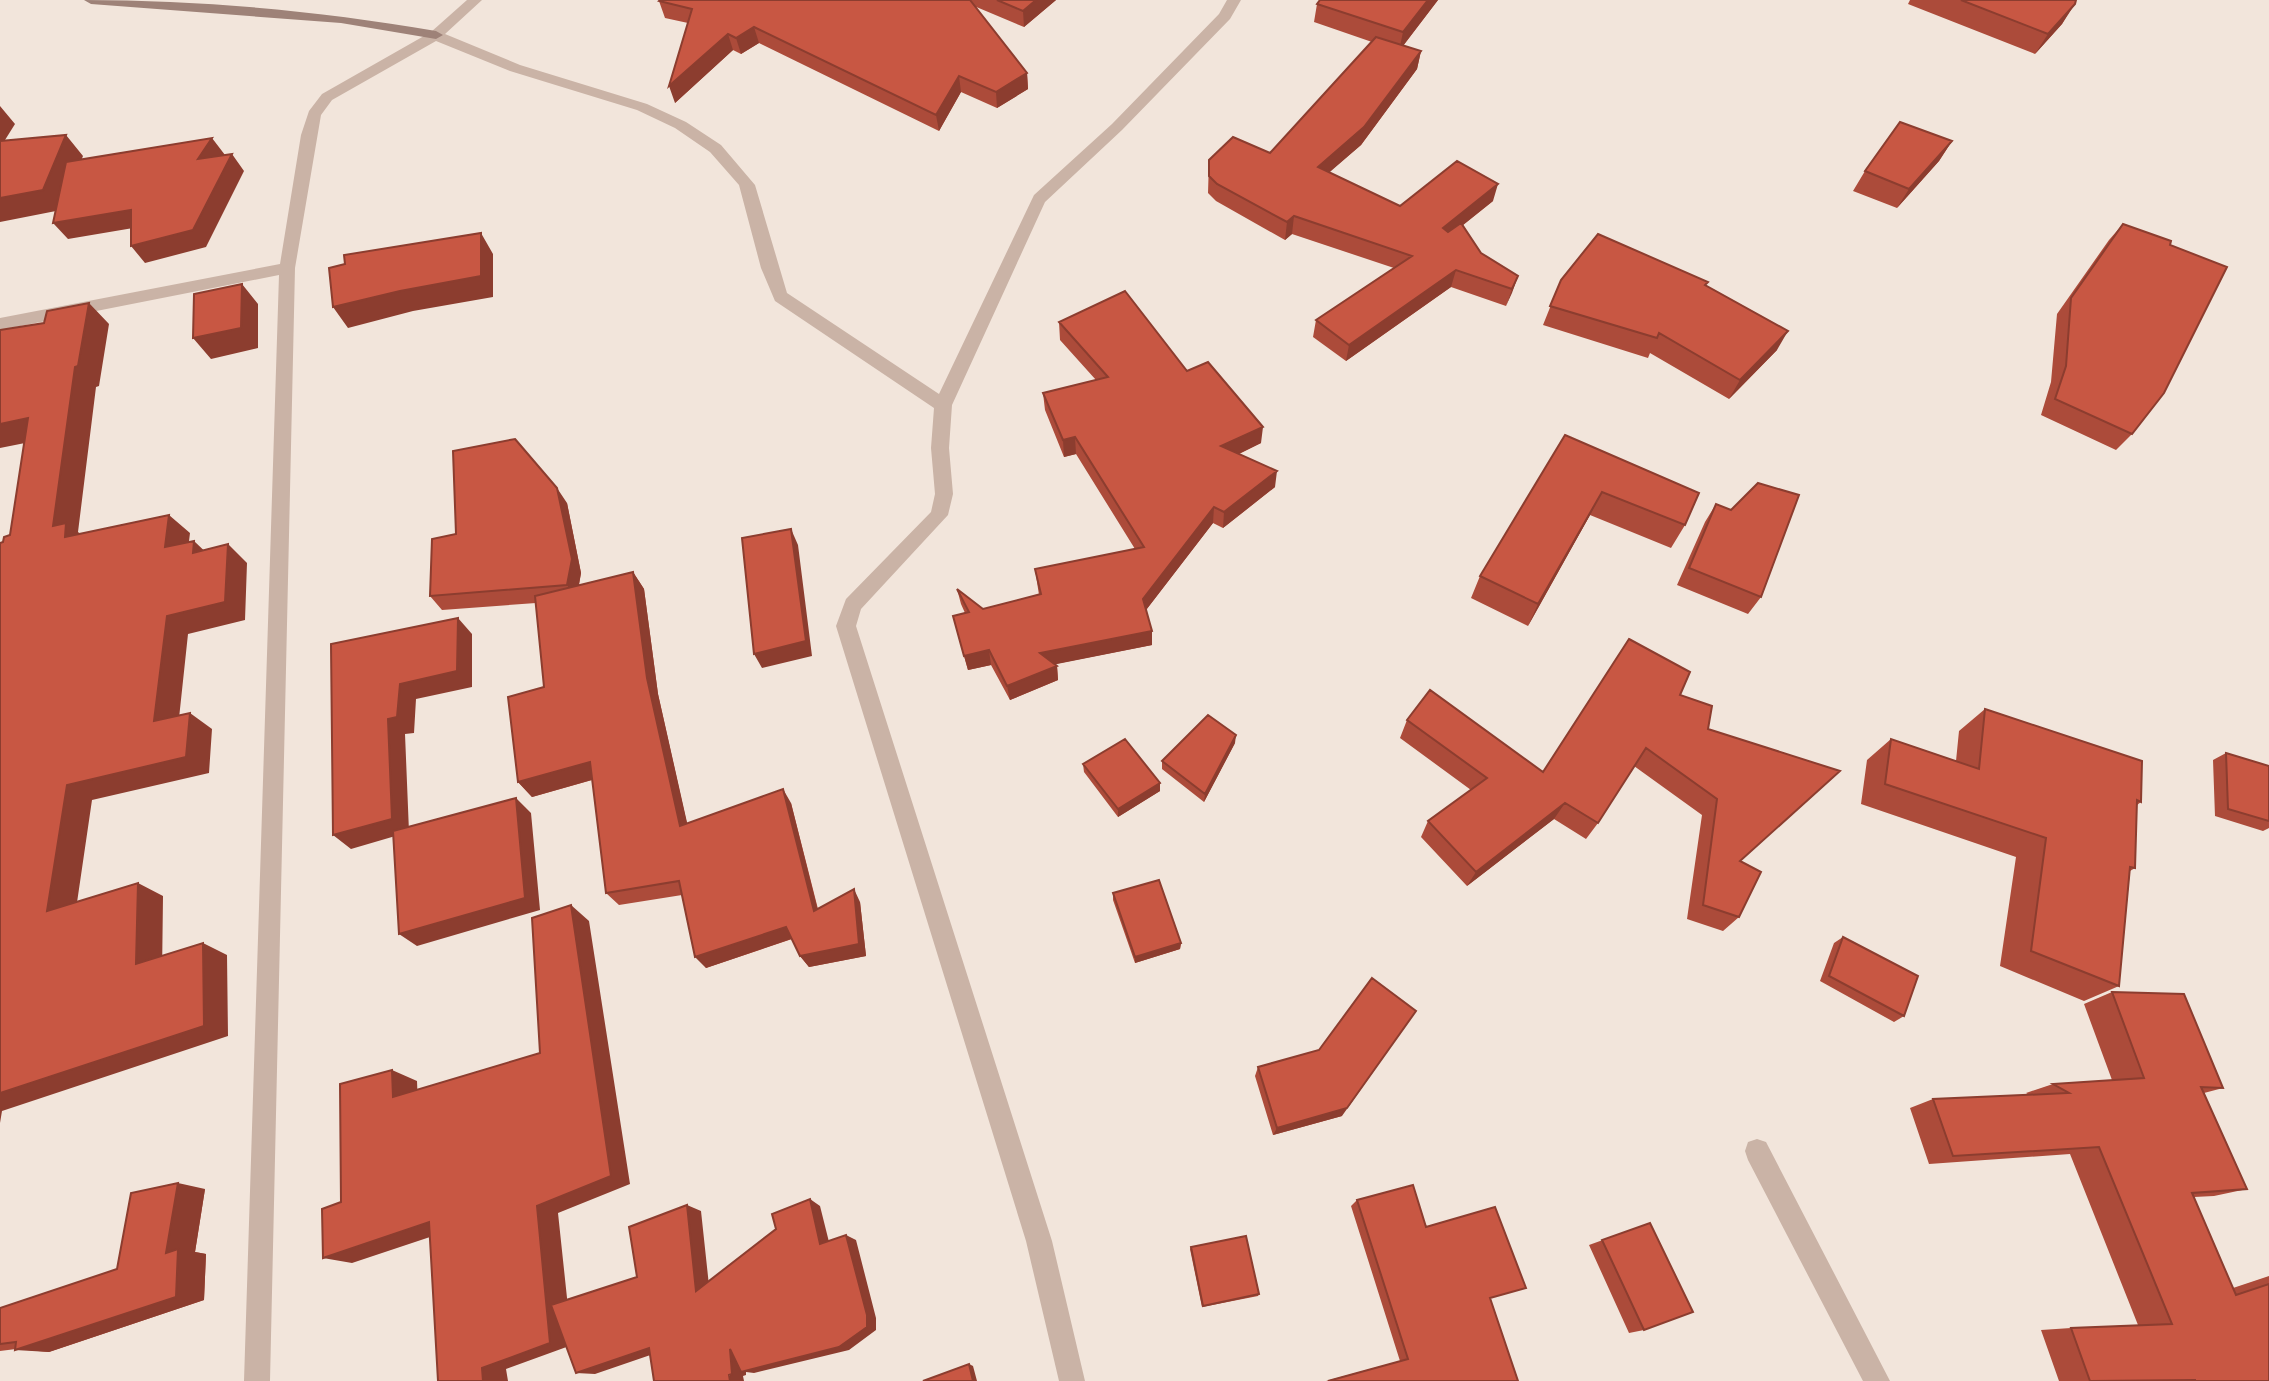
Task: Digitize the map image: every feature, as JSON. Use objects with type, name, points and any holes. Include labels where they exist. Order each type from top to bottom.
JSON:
[{"type":"main road","points":[[91,0],[341,19],[436,35]]},
{"type":"street","points":[[257,1381],[287,268],[314,114],[327,97],[436,35],[475,0]]},
{"type":"street","points":[[1072,1381],[1039,1241],[846,626],[853,605],[939,515],[944,494],[940,448],[943,405],[1039,199],[1117,127],[1225,16],[1234,0]]},
{"type":"street","points":[[436,35],[467,53],[648,109],[691,130],[723,155],[747,184],[769,269],[781,297],[943,405]]},
{"type":"street","points":[[0,324],[287,268]]},
{"type":"street","points":[[1757,1151],[1877,1381]]},
{"type":"building","points":[[660,0],[970,0],[1027,73],[996,92],[959,76],[936,115],[754,27],[736,38],[728,34],[669,86],[692,9]]},
{"type":"building","points":[[997,0],[1036,0],[1023,11]]},
{"type":"building","points":[[1320,0],[1428,0],[1403,32],[1317,4]]},
{"type":"building","points":[[1961,0],[2076,0],[2048,34]]},
{"type":"building","points":[[1376,37],[1421,51],[1364,127],[1318,167],[1400,206],[1457,161],[1498,184],[1443,228],[1448,232],[1461,223],[1481,253],[1518,276],[1512,289],[1456,270],[1349,345],[1316,320],[1412,256],[1294,216],[1287,222],[1217,184],[1209,176],[1209,160],[1233,137],[1270,153]]},
{"type":"building","points":[[1900,122],[1952,141],[1909,189],[1865,171]]},
{"type":"building","points":[[66,135],[43,190],[0,198],[0,141]]},
{"type":"building","points":[[212,138],[198,159],[232,154],[193,230],[131,246],[131,210],[53,223],[66,162]]},
{"type":"building","points":[[2123,224],[2171,241],[2170,245],[2227,267],[2164,393],[2132,434],[2055,399],[2066,366],[2071,298]]},
{"type":"building","points":[[481,233],[481,276],[333,307],[329,268],[345,264],[344,255]]},
{"type":"building","points":[[1598,234],[1708,282],[1705,285],[1788,331],[1740,380],[1659,333],[1657,338],[1550,306],[1561,280]]},
{"type":"building","points":[[242,284],[241,328],[193,338],[194,294]]},
{"type":"building","points":[[1125,291],[1187,371],[1208,362],[1263,427],[1221,446],[1277,471],[1224,512],[1214,507],[1143,599],[1152,631],[1040,653],[1057,666],[1007,686],[989,650],[964,656],[953,616],[969,612],[957,589],[983,609],[1041,594],[1035,569],[1144,547],[1075,437],[1063,440],[1043,393],[1108,377],[1059,322]]},
{"type":"building","points":[[89,303],[78,366],[75,367],[53,526],[66,523],[65,537],[169,515],[165,547],[194,541],[193,553],[228,544],[225,602],[167,616],[154,721],[190,713],[186,757],[67,785],[47,911],[138,883],[136,964],[203,943],[204,1026],[0,1093],[0,543],[10,535],[28,418],[0,424],[0,330],[44,323],[47,311]]},
{"type":"building","points":[[1565,435],[1699,493],[1685,525],[1602,492],[1538,604],[1480,576]]},
{"type":"building","points":[[515,439],[557,488],[572,559],[567,585],[430,596],[432,539],[456,534],[453,451]]},
{"type":"building","points":[[1758,483],[1799,495],[1761,597],[1689,568],[1716,504],[1731,510]]},
{"type":"building","points":[[791,529],[806,641],[754,654],[742,538]]},
{"type":"building","points":[[633,572],[647,678],[680,826],[783,789],[814,911],[854,889],[859,944],[800,956],[786,927],[695,957],[679,881],[606,893],[590,762],[518,782],[508,697],[544,687],[535,596]]},
{"type":"building","points":[[458,618],[457,671],[400,684],[397,717],[388,719],[392,819],[333,835],[331,644]]},
{"type":"building","points":[[1629,639],[1690,672],[1680,695],[1712,706],[1708,729],[1840,771],[1740,861],[1761,872],[1739,917],[1703,905],[1717,799],[1646,748],[1598,823],[1565,803],[1476,872],[1428,821],[1487,778],[1407,720],[1430,690],[1543,772]]},
{"type":"building","points":[[1985,709],[2142,761],[2141,802],[2137,800],[2135,868],[2130,867],[2119,986],[2031,951],[2046,838],[1885,784],[1891,739],[1979,769]]},
{"type":"building","points":[[1208,715],[1236,735],[1205,794],[1162,761]]},
{"type":"building","points":[[1125,739],[1160,783],[1118,809],[1083,764]]},
{"type":"building","points":[[2226,753],[2269,766],[2269,821],[2228,809]]},
{"type":"building","points":[[516,798],[525,898],[399,934],[393,831]]},
{"type":"building","points":[[1159,880],[1181,943],[1135,957],[1113,893]]},
{"type":"building","points":[[571,905],[611,1176],[537,1206],[550,1343],[482,1368],[483,1381],[438,1381],[429,1222],[323,1258],[322,1209],[341,1202],[340,1084],[392,1070],[393,1097],[540,1053],[532,918]]},
{"type":"building","points":[[1843,937],[1918,976],[1904,1016],[1829,976]]},
{"type":"building","points":[[1372,978],[1416,1011],[1347,1108],[1277,1128],[1258,1067],[1319,1050]]},
{"type":"building","points":[[2112,992],[2184,994],[2223,1088],[2201,1087],[2247,1189],[2192,1193],[2236,1295],[2269,1284],[2269,1381],[2090,1381],[2071,1328],[2172,1324],[2099,1147],[1953,1156],[1933,1099],[2069,1093],[2053,1084],[2144,1078]]},
{"type":"building","points":[[178,1183],[166,1253],[178,1249],[176,1297],[15,1350],[16,1342],[0,1344],[0,1308],[117,1269],[131,1193]]},
{"type":"building","points":[[1413,1185],[1426,1227],[1495,1207],[1526,1288],[1490,1298],[1518,1381],[1328,1381],[1408,1359],[1357,1200]]},
{"type":"building","points":[[810,1199],[820,1244],[846,1235],[867,1315],[867,1327],[839,1347],[741,1372],[730,1349],[730,1381],[654,1381],[649,1348],[576,1373],[551,1305],[637,1277],[629,1227],[687,1205],[696,1291],[776,1229],[772,1214]]},
{"type":"building","points":[[1650,1223],[1693,1312],[1644,1330],[1602,1240]]},
{"type":"building","points":[[1246,1236],[1259,1294],[1203,1306],[1191,1247]]},
{"type":"building","points":[[969,1364],[973,1381],[923,1381]]}]
